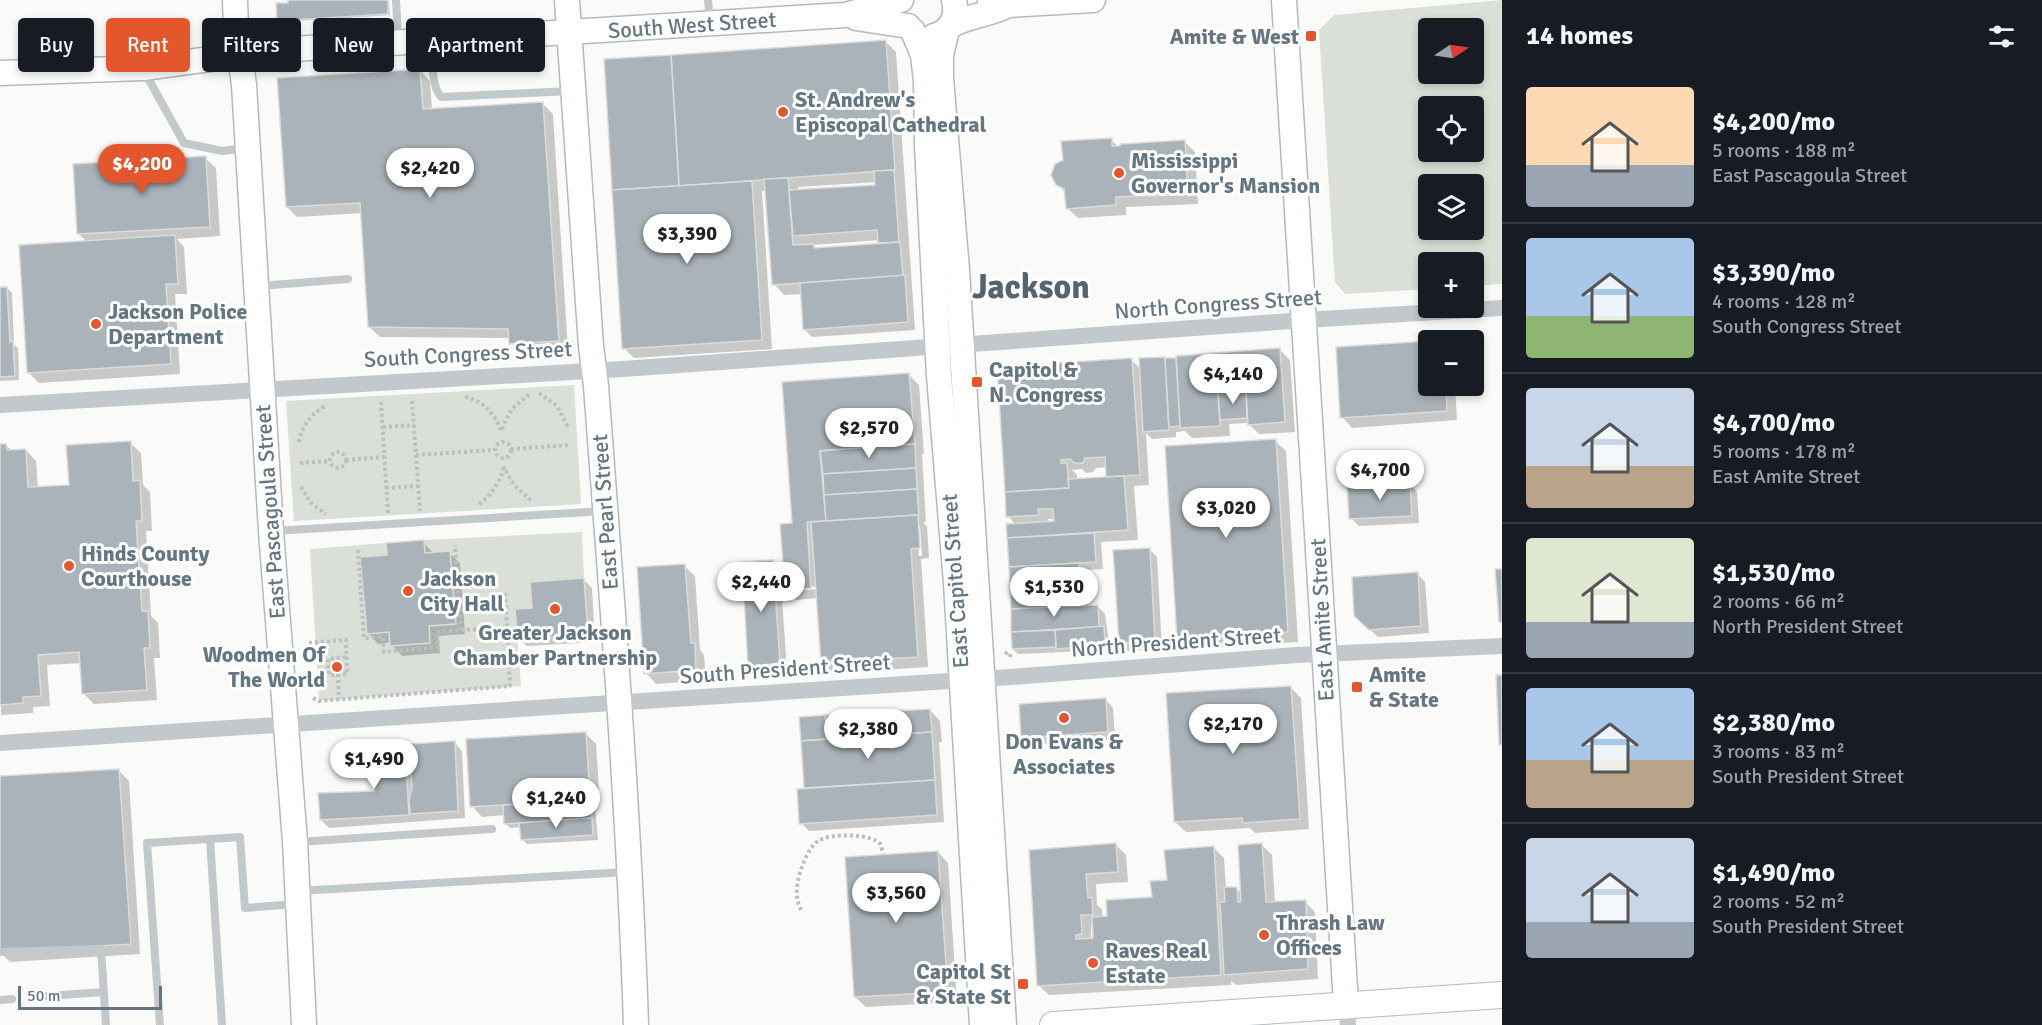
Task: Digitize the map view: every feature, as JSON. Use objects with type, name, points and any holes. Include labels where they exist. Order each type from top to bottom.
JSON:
[{"type":"main road","name":"East Pascagoula Street","points":[[235,0],[236,18]]},
{"type":"main road","name":"East Pearl Street","points":[[567,0],[619,702],[630,872],[636,1025]]},
{"type":"main road","name":"South West Street","points":[[545,34],[845,15],[903,0]]},
{"type":"main road","name":"East Capitol Street","points":[[903,0],[903,16],[923,55],[926,81],[927,147],[938,346],[1004,1025]]},
{"type":"main road","name":"East Capitol Street","points":[[954,0],[956,9],[941,55],[941,78],[962,344],[982,1025]]},
{"type":"main road","name":"South West Street","points":[[845,15],[911,28],[921,35],[930,36],[968,17],[991,12],[999,3],[1093,0]]},
{"type":"main road","name":"East Amite Street","points":[[1284,0],[1347,1014]]},
{"type":"main road","name":"South West Street","points":[[301,49],[406,43]]},
{"type":"main road","name":"South West Street","points":[[0,73],[106,69]]},
{"type":"main road","name":"East Pascagoula Street","points":[[242,72],[271,531],[295,842],[304,1025]]},
{"type":"main road","points":[[1053,1025],[1347,1014],[1502,994]]},
{"type":"street","name":"North Congress Street","points":[[938,346],[1502,308]]},
{"type":"street","name":"South Congress Street","points":[[0,405],[594,370],[938,346]]},
{"type":"street","name":"North President Street","points":[[972,680],[1324,654],[1502,646]]},
{"type":"street","name":"South President Street","points":[[0,743],[972,680]]},
{"type":"lane","points":[[396,0],[398,43]]},
{"type":"lane","points":[[708,0],[710,25]]},
{"type":"lane","points":[[145,72],[184,143],[222,150],[248,148]]},
{"type":"lane","points":[[434,72],[437,92],[441,97],[575,91]]},
{"type":"lane","points":[[256,287],[348,279]]},
{"type":"lane","points":[[271,531],[605,512]]},
{"type":"lane","points":[[295,842],[492,829]]},
{"type":"lane","points":[[160,1025],[147,843],[240,837],[245,908],[297,897],[630,872]]},
{"type":"lane","points":[[210,839],[222,1025]]},
{"type":"lane","points":[[0,952],[101,949],[106,1025]]},
{"type":"lane","points":[[33,997],[104,992]]},
{"type":"lane","points":[[0,1000],[12,999]]},
{"type":"path","points":[[539,393],[556,406],[569,429]]},
{"type":"path","points":[[501,431],[511,410],[529,394]]},
{"type":"path","points":[[465,398],[478,402],[489,410],[498,422],[502,442]]},
{"type":"path","points":[[412,400],[420,511]]},
{"type":"path","points":[[381,402],[388,513]]},
{"type":"path","points":[[299,442],[303,427],[315,412],[327,405]]},
{"type":"path","points":[[383,427],[414,425]]},
{"type":"path","points":[[494,450],[497,444],[502,442],[507,443],[511,449]]},
{"type":"path","points":[[511,449],[570,446]]},
{"type":"path","points":[[494,450],[496,455],[503,458],[508,456],[511,449]]},
{"type":"path","points":[[416,455],[494,450]]},
{"type":"path","points":[[339,452],[344,454],[346,465],[339,469],[330,461],[334,453],[339,452]]},
{"type":"path","points":[[346,460],[385,457]]},
{"type":"path","points":[[503,458],[504,468],[515,486],[537,504]]},
{"type":"path","points":[[300,463],[330,461]]},
{"type":"path","points":[[473,508],[491,494],[504,468]]},
{"type":"path","points":[[386,488],[418,486]]},
{"type":"path","points":[[301,487],[311,503],[329,515]]},
{"type":"path","points":[[455,545],[461,630]]},
{"type":"path","points":[[358,550],[364,638],[383,637],[384,651],[438,647],[437,632],[507,628]]},
{"type":"path","points":[[313,698],[319,701],[510,686],[505,593]]},
{"type":"path","points":[[309,643],[346,640],[347,657],[347,674],[329,675],[328,659],[347,657]]},
{"type":"path","points":[[339,674],[339,699]]},
{"type":"path","points":[[801,910],[797,897],[797,881],[808,852],[820,839],[842,835],[867,837],[881,846],[883,854]]},
{"type":"shaded area","points":[[1502,0],[1502,284],[1484,285],[1484,252],[1418,252],[1418,290],[1345,294],[1335,282],[1319,30],[1334,15]]},
{"type":"shaded area","points":[[574,385],[581,504],[294,521],[286,401]]},
{"type":"shaded area","points":[[582,532],[584,578],[530,582],[532,608],[515,610],[521,686],[319,701],[310,549],[386,543],[387,555],[360,558],[367,633],[389,632],[391,646],[429,643],[429,626],[450,551],[425,553],[424,540]]},
{"type":"building","points":[[288,0],[388,0],[388,14],[301,19],[277,18],[276,3],[288,3]]},
{"type":"building","name":"St. Andrew's Episcopal Cathedral","points":[[886,40],[895,170],[679,186],[671,55]]},
{"type":"building","points":[[671,55],[679,186],[612,190],[604,59]]},
{"type":"building","points":[[394,71],[420,72],[423,109],[543,102],[559,341],[509,344],[508,329],[368,327],[360,203],[286,207],[277,78]]},
{"type":"building","name":"Mississippi Governor's Mansion","points":[[1112,138],[1112,146],[1185,140],[1188,194],[1116,197],[1116,205],[1066,209],[1064,189],[1056,185],[1051,175],[1055,164],[1063,160],[1061,141]]},
{"type":"building","points":[[206,156],[210,227],[77,234],[73,164]]},
{"type":"building","points":[[894,170],[899,242],[878,243],[877,230],[793,236],[789,190],[875,185],[874,171]]},
{"type":"building","points":[[788,178],[793,245],[814,244],[814,248],[900,242],[903,276],[772,285],[764,179]]},
{"type":"building","points":[[752,181],[762,340],[622,349],[612,190]]},
{"type":"building","name":"Jackson Police Department","points":[[175,235],[178,284],[166,284],[171,364],[27,373],[19,245]]},
{"type":"building","points":[[905,275],[908,322],[803,330],[800,283]]},
{"type":"building","points":[[0,287],[7,287],[10,342],[13,341],[15,376],[0,377]]},
{"type":"building","points":[[1418,342],[1418,396],[1446,396],[1447,411],[1340,418],[1336,347]]},
{"type":"building","points":[[1280,348],[1285,422],[1248,425],[1246,391],[1218,392],[1220,426],[1180,428],[1176,356]]},
{"type":"building","points":[[1165,357],[1169,430],[1143,432],[1139,358]]},
{"type":"building","points":[[1132,358],[1140,475],[1106,477],[1105,457],[1085,458],[1083,463],[1074,463],[1070,459],[1061,460],[1061,463],[1067,463],[1069,488],[1005,492],[997,367]]},
{"type":"building","points":[[1165,358],[1176,358],[1180,426],[1169,427]]},
{"type":"building","points":[[909,373],[915,444],[820,451],[826,521],[807,522],[811,588],[785,590],[780,524],[792,523],[782,382]]},
{"type":"building","points":[[1246,391],[1247,418],[1220,420],[1218,392]]},
{"type":"building","points":[[1276,439],[1288,632],[1177,639],[1165,446]]},
{"type":"building","name":"Hinds County Courthouse","points":[[131,441],[133,481],[140,480],[142,521],[136,521],[142,611],[148,611],[150,648],[144,648],[147,690],[82,694],[79,652],[38,655],[41,696],[23,697],[23,703],[0,705],[0,444],[6,444],[7,450],[26,449],[28,487],[69,485],[66,445]]},
{"type":"building","points":[[915,444],[916,468],[823,474],[820,451]]},
{"type":"building","points":[[916,468],[917,489],[824,495],[823,474]]},
{"type":"building","points":[[1124,476],[1128,530],[1007,538],[1006,524],[1054,521],[1053,509],[1038,509],[1039,515],[1006,517],[1005,492],[1069,488],[1068,479]]},
{"type":"building","points":[[1410,483],[1412,516],[1349,519],[1347,486]]},
{"type":"building","points":[[917,489],[919,515],[826,521],[824,495]]},
{"type":"building","points":[[918,515],[920,548],[911,549],[918,657],[821,663],[811,522]]},
{"type":"building","points":[[1094,533],[1096,562],[1009,567],[1007,538]]},
{"type":"building","name":"Jackson City Hall","points":[[424,540],[425,553],[450,551],[456,624],[429,626],[430,643],[390,646],[389,632],[367,634],[360,557],[387,555],[386,543]]},
{"type":"building","points":[[1150,548],[1155,641],[1119,643],[1113,550]]},
{"type":"building","points":[[773,560],[780,663],[748,667],[742,562]]},
{"type":"building","points":[[1079,563],[1082,605],[1011,609],[1009,567]]},
{"type":"building","points":[[685,564],[691,643],[695,643],[696,670],[644,674],[637,567]]},
{"type":"building","points":[[1495,569],[1502,569],[1502,622],[1499,622]]},
{"type":"building","points":[[1418,572],[1421,626],[1369,630],[1354,616],[1352,577]]},
{"type":"building","name":"Greater Jackson Chamber Partnership","points":[[584,578],[588,635],[518,639],[515,609],[532,608],[530,582]]},
{"type":"building","points":[[1098,605],[1099,627],[1011,632],[1011,609]]},
{"type":"building","points":[[1104,626],[1105,645],[1056,649],[1055,630]]},
{"type":"building","points":[[1055,630],[1056,647],[1012,649],[1011,632]]},
{"type":"building","points":[[1496,675],[1502,675],[1502,745],[1499,745]]},
{"type":"building","points":[[1291,686],[1300,819],[1243,823],[1242,818],[1174,822],[1166,693]]},
{"type":"building","name":"Don Evans & Associates","points":[[1106,698],[1108,732],[1021,738],[1019,704]]},
{"type":"building","points":[[930,709],[932,732],[827,739],[825,715]]},
{"type":"building","points":[[825,715],[827,739],[801,741],[799,717]]},
{"type":"building","points":[[586,732],[589,780],[564,782],[566,801],[470,807],[466,739]]},
{"type":"building","points":[[932,732],[935,780],[804,788],[801,741]]},
{"type":"building","points":[[455,741],[458,811],[410,814],[409,799],[412,789],[409,744]]},
{"type":"building","points":[[405,744],[409,815],[320,820],[318,793],[374,791],[372,746]]},
{"type":"building","points":[[119,769],[131,944],[0,952],[0,776]]},
{"type":"building","points":[[935,780],[937,815],[799,824],[797,789]]},
{"type":"building","points":[[591,799],[592,818],[504,824],[503,805]]},
{"type":"building","points":[[592,818],[593,835],[521,840],[519,823]]},
{"type":"building","points":[[1116,843],[1118,872],[1086,874],[1088,898],[1092,897],[1093,915],[1081,915],[1082,934],[1076,935],[1076,939],[1093,938],[1092,917],[1107,916],[1106,900],[1152,897],[1150,881],[1167,880],[1164,850],[1214,846],[1221,975],[1037,986],[1029,850]]},
{"type":"building","name":"Thrash Law Offices","points":[[1262,843],[1266,902],[1306,900],[1308,969],[1224,975],[1220,902],[1225,902],[1224,887],[1237,887],[1238,902],[1241,902],[1238,845]]},
{"type":"building","points":[[938,851],[948,992],[854,997],[845,857]]},
{"type":"place","name":"Amite & West","points":[[1311,36]]},
{"type":"place","name":"St. Andrew's Episcopal Cathedral","points":[[783,112]]},
{"type":"place","name":"Mississippi Governor's Mansion","points":[[1119,173]]},
{"type":"place","name":"Jackson Police Department","points":[[96,324]]},
{"type":"place","name":"Capitol & N. Congress","points":[[977,382]]},
{"type":"place","name":"Hinds County Courthouse","points":[[69,566]]},
{"type":"place","name":"Jackson City Hall","points":[[408,591]]},
{"type":"place","name":"Greater Jackson Chamber Partnership","points":[[555,609]]},
{"type":"place","name":"Woodmen Of The World","points":[[337,667]]},
{"type":"place","name":"Amite & State","points":[[1357,687]]},
{"type":"place","name":"Don Evans & Associates","points":[[1064,718]]},
{"type":"place","name":"Thrash Law Offices","points":[[1264,935]]},
{"type":"place","name":"Raves Real Estate","points":[[1093,963]]},
{"type":"place","name":"Capitol St & State St","points":[[1023,984]]},
{"type":"district","name":"Jackson","points":[[1031,287]]}]
